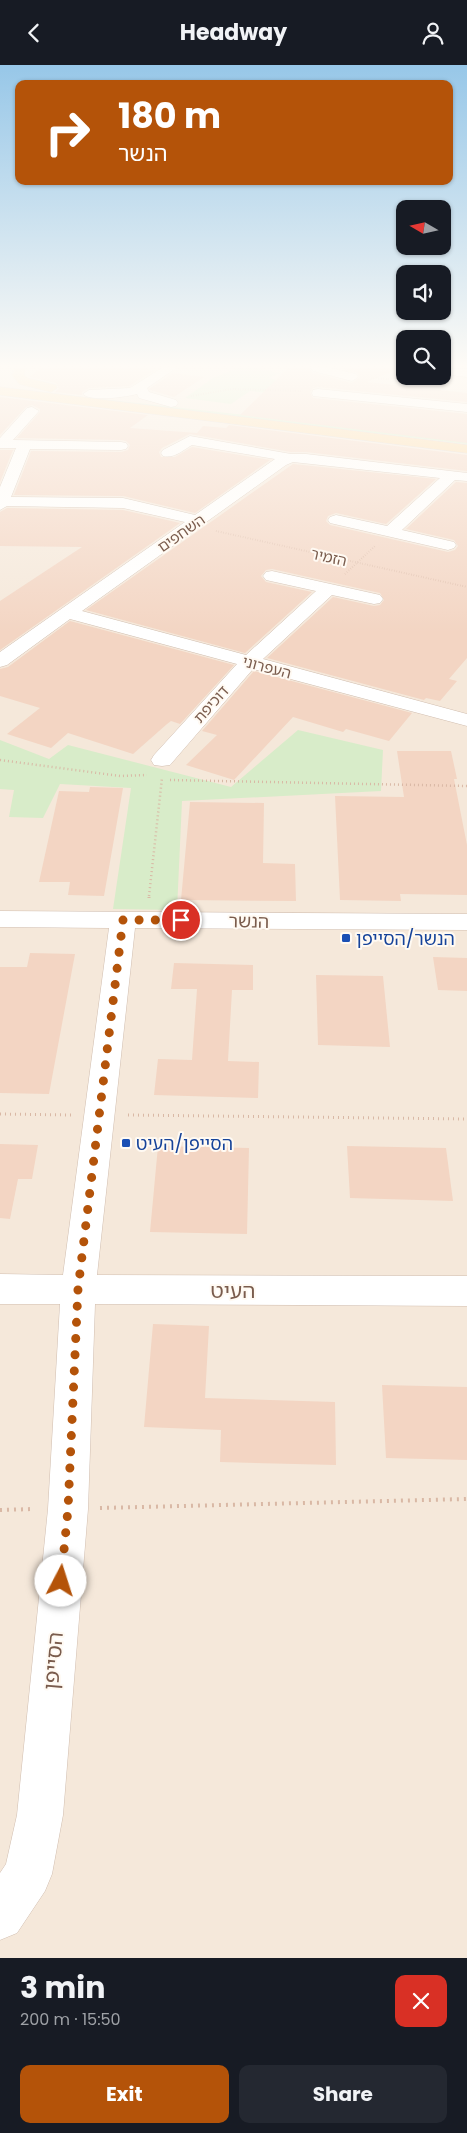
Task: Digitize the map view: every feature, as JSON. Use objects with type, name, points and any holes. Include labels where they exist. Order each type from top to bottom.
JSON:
[{"type":"street","points":[[21,456],[1,503],[123,503],[195,523]]},
{"type":"street","points":[[282,456],[460,476]]},
{"type":"street","name":"השחפים","points":[[0,661],[282,462],[291,458]]},
{"type":"street","points":[[390,532],[460,476]]},
{"type":"street","points":[[336,520],[448,545]]},
{"type":"street","points":[[272,576],[374,599]]},
{"type":"street","name":"דוכיפת","points":[[162,767],[249,662],[328,589]]},
{"type":"street","name":"העפרוני","points":[[67,613],[467,720]]},
{"type":"street","name":"הנשר","points":[[0,919],[467,922]]},
{"type":"street","name":"הסייפן","points":[[0,1916],[28,1875],[40,1815],[68,1509],[78,1289],[99,1115],[135,920]]},
{"type":"street","name":"העיט","points":[[0,1289],[467,1291]]},
{"type":"path","name":"הזמיר","points":[[195,523],[357,563],[467,587]]},
{"type":"path","points":[[328,589],[390,532]]},
{"type":"path","points":[[0,760],[120,776],[162,767],[162,779],[135,920]]},
{"type":"path","points":[[162,779],[190,782],[467,786]]},
{"type":"path","points":[[0,1114],[467,1119]]},
{"type":"path","points":[[0,1509],[467,1499]]},
{"type":"shaded area","points":[[0,456],[467,456],[467,1958],[0,1958]]},
{"type":"green space","points":[[298,730],[383,750],[381,791],[182,801],[177,910],[113,909],[131,788],[60,784],[43,818],[9,817],[14,790],[0,789],[0,740],[49,759],[68,745],[231,787]]},
{"type":"building","points":[[0,456],[10,456],[0,482]]},
{"type":"building","points":[[29,456],[248,456],[270,460],[195,513],[123,496],[14,495]]},
{"type":"building","points":[[343,456],[467,456],[467,471]]},
{"type":"building","points":[[293,464],[436,479],[386,524],[336,513],[328,516],[326,521],[330,525],[448,552],[455,550],[458,546],[454,540],[406,529],[456,482],[467,483],[467,658],[449,679],[457,681],[440,701],[426,698],[424,700],[267,658],[333,597],[374,606],[380,605],[384,600],[380,593],[272,569],[266,570],[261,576],[266,582],[312,592],[245,653],[86,610]]},
{"type":"building","points":[[7,508],[123,510],[180,523],[0,650],[0,601],[82,547],[0,546],[0,512]]},
{"type":"building","points":[[70,621],[234,665],[180,724],[171,721],[133,754],[68,733],[51,748],[7,734],[40,708],[0,696],[0,669],[8,667]]},
{"type":"building","points":[[254,671],[412,713],[389,741],[346,729],[343,732],[293,717],[234,780],[186,765],[217,735],[202,731]]},
{"type":"building","points":[[397,751],[451,751],[457,779],[454,779],[467,845],[467,895],[400,894],[401,901],[340,900],[335,796],[404,797]]},
{"type":"building","points":[[90,787],[123,788],[104,896],[68,895],[70,882],[39,882],[59,791],[89,792]]},
{"type":"building","points":[[190,802],[264,803],[263,863],[295,864],[296,901],[181,900]]},
{"type":"building","points":[[30,953],[75,954],[49,1094],[0,1093],[0,967],[27,967]]},
{"type":"building","points":[[433,957],[467,958],[467,991],[438,990]]},
{"type":"building","points":[[174,963],[253,965],[253,990],[232,990],[228,1061],[259,1062],[258,1098],[154,1095],[158,1059],[192,1060],[197,989],[171,989]]},
{"type":"building","points":[[316,975],[383,976],[390,1047],[318,1045]]},
{"type":"building","points":[[0,1144],[38,1145],[32,1179],[18,1179],[10,1219],[0,1218]]},
{"type":"building","points":[[158,1146],[249,1148],[247,1234],[150,1232]]},
{"type":"building","points":[[347,1146],[446,1148],[453,1201],[350,1198]]},
{"type":"building","points":[[153,1324],[209,1326],[205,1398],[335,1402],[336,1465],[220,1462],[221,1430],[144,1427]]},
{"type":"building","points":[[382,1385],[467,1387],[467,1460],[386,1458]]},
{"type":"place","name":"הנשר/הסייפן","points":[[346,938]]},
{"type":"place","name":"הסייפן/העיט","points":[[126,1143]]},
{"type":"route","points":[[61,1581],[68,1509],[78,1289],[123,920],[181,920]]}]
